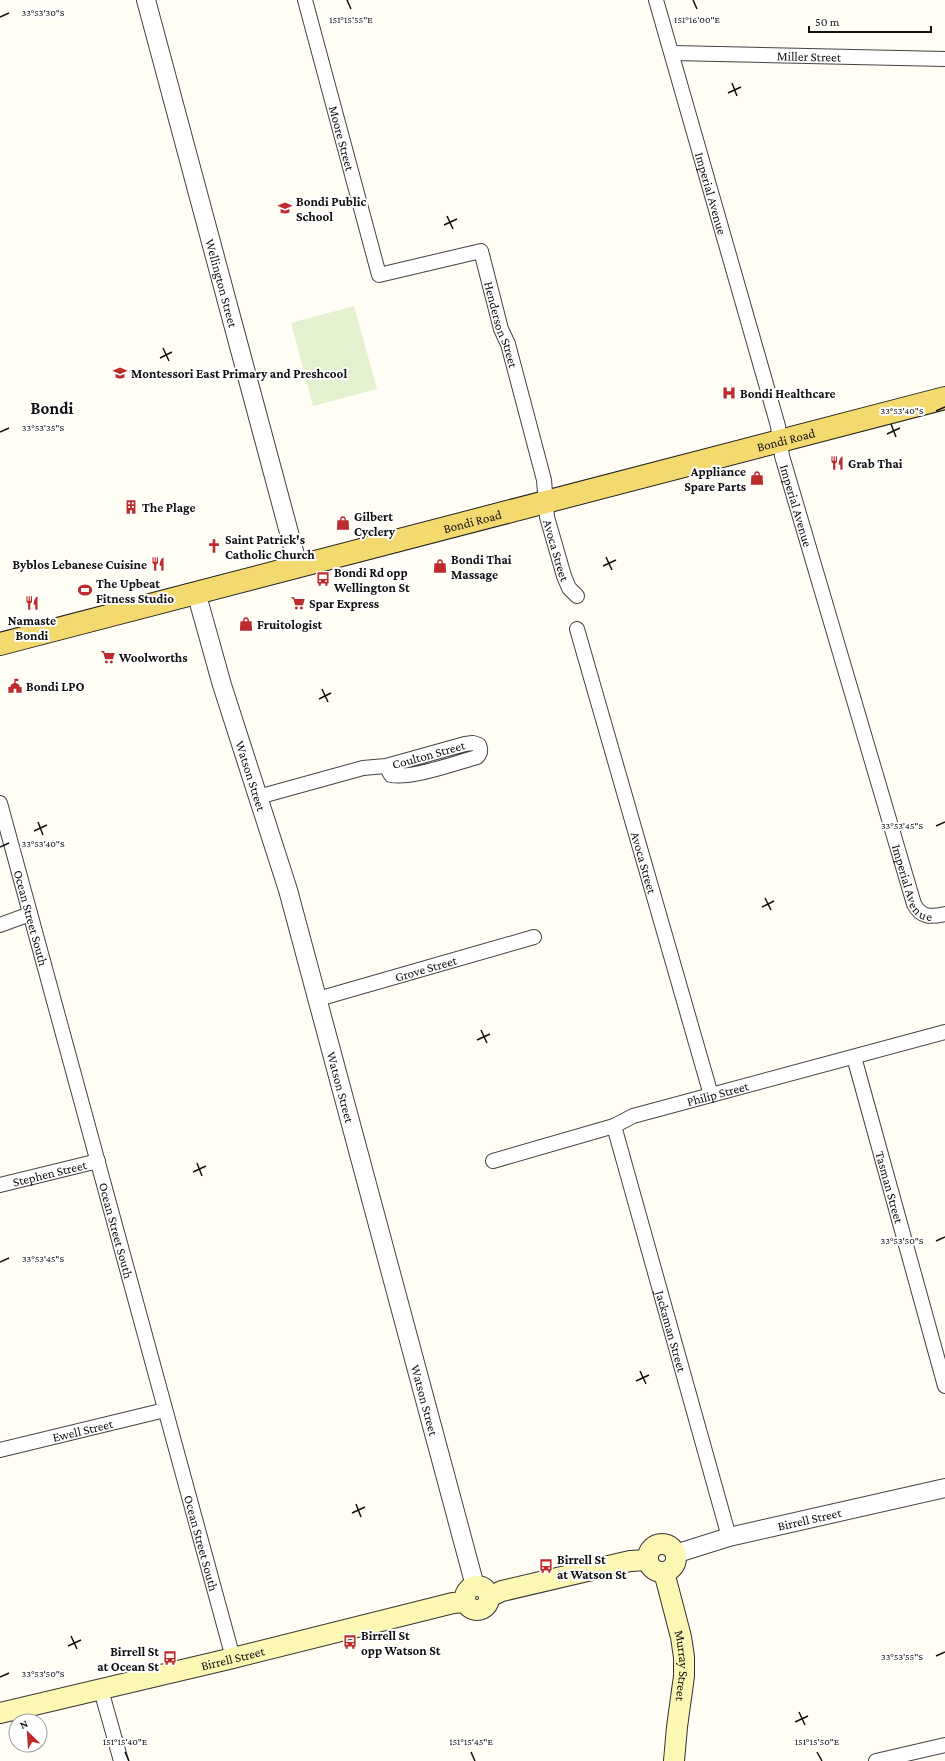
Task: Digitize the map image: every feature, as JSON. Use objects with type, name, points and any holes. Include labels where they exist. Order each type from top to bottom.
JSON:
[{"type":"main road","name":"Bondi Road","points":[[0,644],[547,500],[945,398]]},
{"type":"main road","points":[[661,1544],[670,1546],[676,1554],[675,1563],[664,1572],[652,1568],[648,1560],[652,1547],[661,1544]]},
{"type":"main road","name":"Birrell Street","points":[[0,1713],[233,1658],[452,1603],[477,1595],[517,1588],[630,1561],[648,1560]]},
{"type":"main road","name":"Murray Street","points":[[664,1572],[681,1637],[684,1657],[684,1676],[674,1761]]},
{"type":"street","name":"Wellington Street","points":[[146,0],[298,566]]},
{"type":"street","name":"Moore Street","points":[[305,0],[379,276]]},
{"type":"street","name":"Imperial Avenue","points":[[656,0],[673,54],[778,426],[782,456],[914,904],[921,914],[927,916],[945,914]]},
{"type":"street","name":"Miller Street","points":[[673,54],[945,59]]},
{"type":"street","name":"Henderson Street","points":[[379,276],[481,251],[501,329],[508,344],[544,480],[547,500]]},
{"type":"street","name":"Avoca Street","points":[[547,500],[548,517],[564,576],[569,588],[577,596]]},
{"type":"street","name":"Watson Street","points":[[196,592],[222,685],[288,890],[477,1595]]},
{"type":"street","name":"Avoca Street","points":[[577,629],[711,1095]]},
{"type":"street","name":"Coulton Street","points":[[258,797],[363,768],[386,766],[465,744],[478,745],[480,749],[480,753],[477,757],[410,775],[391,775],[386,766]]},
{"type":"street","name":"Ocean Street South","points":[[0,803],[233,1658]]},
{"type":"street","points":[[0,925],[30,914]]},
{"type":"street","name":"Grove Street","points":[[318,999],[534,937]]},
{"type":"street","name":"Philip Street","points":[[493,1161],[614,1126],[633,1116],[945,1032]]},
{"type":"street","name":"Tasman Street","points":[[854,1056],[945,1386]]},
{"type":"street","name":"Jackaman Street","points":[[614,1126],[729,1537]]},
{"type":"street","name":"Stephen Street","points":[[0,1185],[98,1161]]},
{"type":"street","name":"Ewell Street","points":[[0,1450],[165,1410]]},
{"type":"street","name":"Birrell Street","points":[[676,1554],[729,1537],[945,1488]]},
{"type":"street","points":[[101,1690],[121,1761]]},
{"type":"street","points":[[876,1761],[945,1745]]},
{"type":"green space","points":[[354,306],[377,389],[313,406],[291,323]]},
{"type":"place","name":"Bondi Public School","points":[[285,208]]},
{"type":"place","name":"Montessori East Primary and Preshcool","points":[[120,373]]},
{"type":"place","name":"Bondi Healthcare","points":[[729,393]]},
{"type":"place","name":"Grab Thai","points":[[837,463]]},
{"type":"place","name":"Appliance Spare Parts","points":[[757,478]]},
{"type":"place","name":"The Plage","points":[[131,507]]},
{"type":"place","name":"Gilbert Cyclery","points":[[343,523]]},
{"type":"place","name":"Saint Patrick's Catholic Church","points":[[214,546]]},
{"type":"place","name":"Byblos Lebanese Cuisine","points":[[158,564]]},
{"type":"place","name":"Bondi Thai Massage","points":[[440,566]]},
{"type":"place","name":"Bondi Rd opp Wellington St","points":[[323,579]]},
{"type":"place","name":"The Upbeat Fitness Studio","points":[[85,590]]},
{"type":"place","name":"Namaste Bondi","points":[[32,603]]},
{"type":"place","name":"Spar Express","points":[[298,603]]},
{"type":"place","name":"Fruitologist","points":[[246,624]]},
{"type":"place","name":"Woolworths","points":[[108,657]]},
{"type":"place","name":"Bondi LPO","points":[[15,686]]},
{"type":"place","name":"Birrell St at Watson St","points":[[546,1566]]},
{"type":"place","name":"Birrell St opp Watson St","points":[[350,1642]]},
{"type":"place","name":"Birrell St at Ocean St","points":[[170,1658]]},
{"type":"district","name":"Bondi","points":[[52,408]]}]
